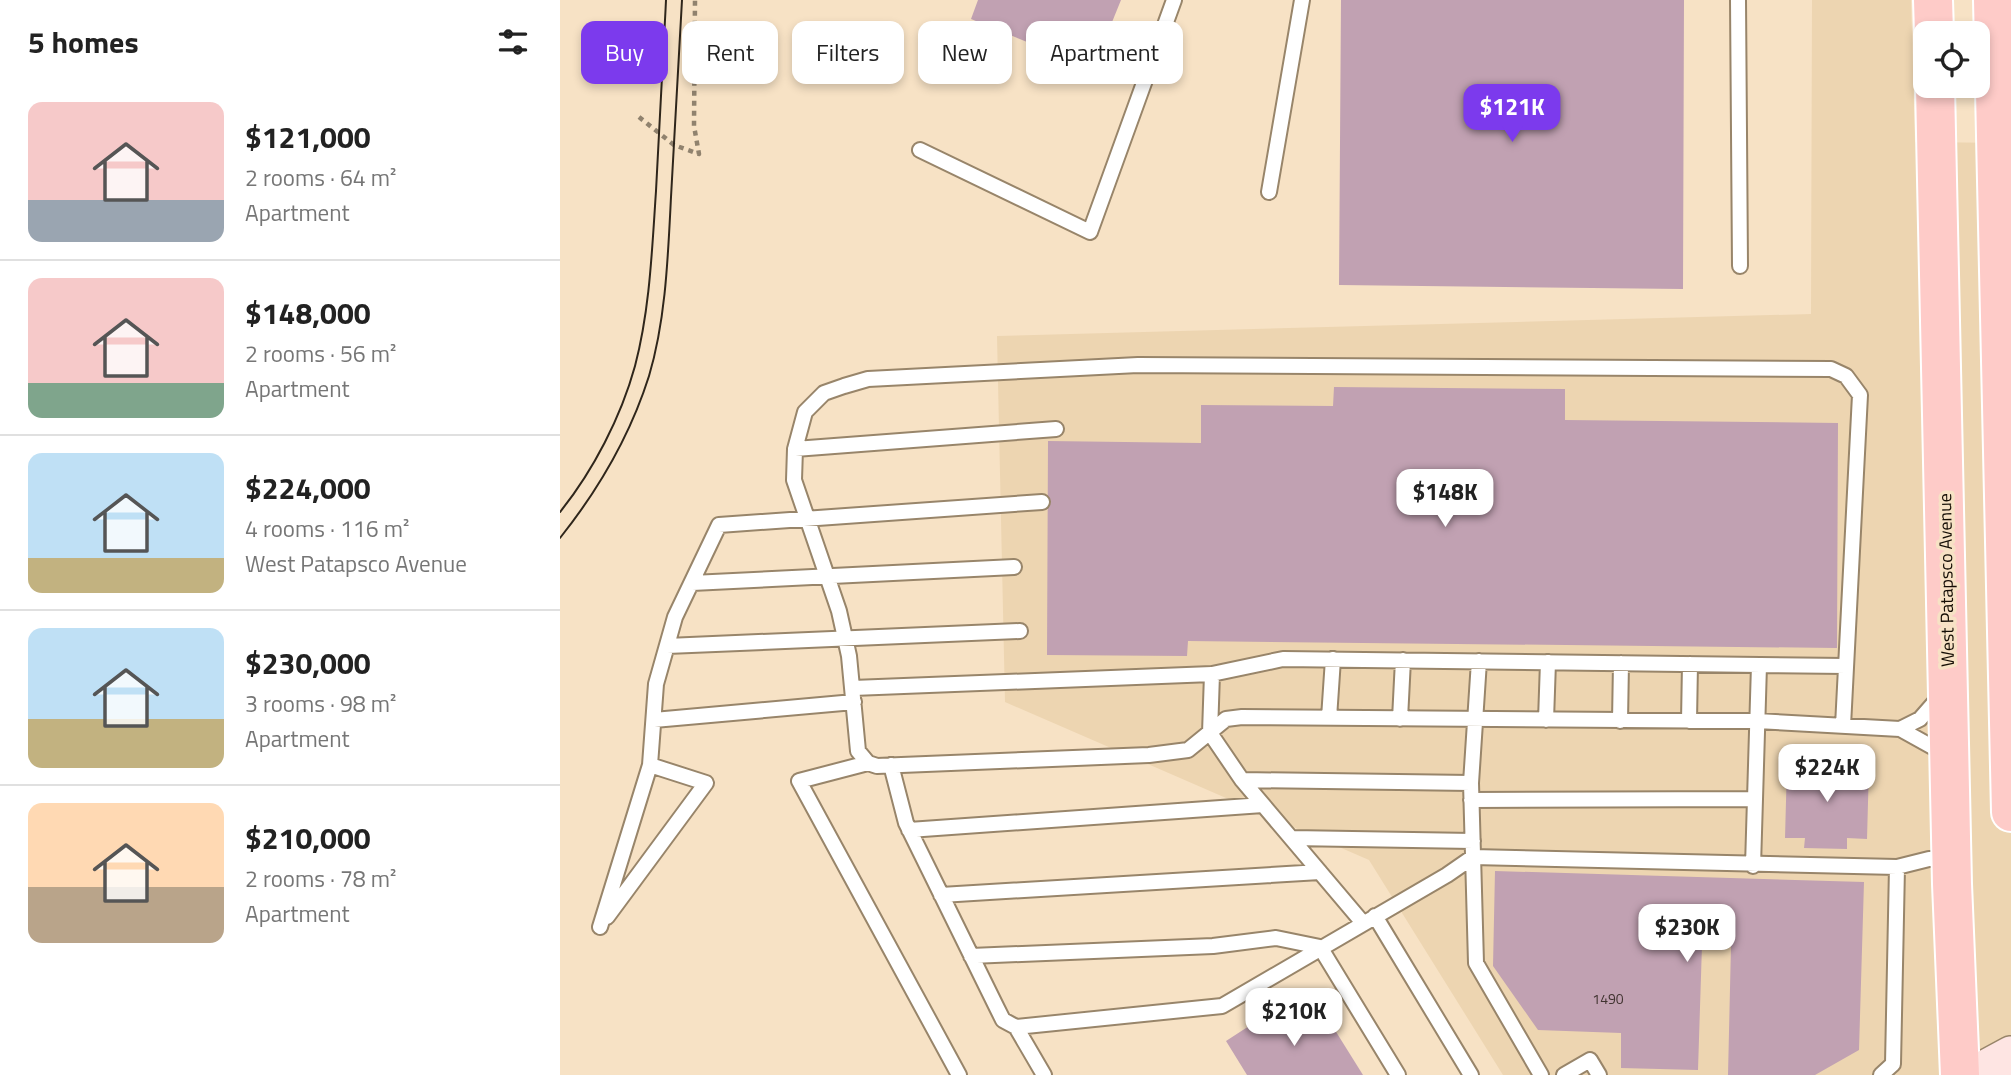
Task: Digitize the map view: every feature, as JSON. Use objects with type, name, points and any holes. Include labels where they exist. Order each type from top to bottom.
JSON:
[{"type":"main road","points":[[1933,0],[1934,21]]},
{"type":"main road","points":[[1993,0],[2003,167],[2011,811]]},
{"type":"main road","name":"West Patapsco Avenue","points":[[1935,98],[1952,859],[1960,1075]]},
{"type":"main road","points":[[1974,1075],[2011,1055]]},
{"type":"lane","points":[[920,150],[1090,232],[1174,0]]},
{"type":"lane","points":[[1269,191],[1302,0]]},
{"type":"lane","points":[[1738,0],[1740,266]]},
{"type":"lane","points":[[868,762],[858,751],[845,640],[794,480],[795,449],[805,412],[824,393],[868,379],[1138,365],[1831,369],[1846,376],[1860,395],[1843,726]]},
{"type":"lane","points":[[795,449],[1056,429]]},
{"type":"lane","points":[[650,765],[706,783],[600,927],[650,765],[656,684],[675,617],[719,525],[1042,502]]},
{"type":"lane","points":[[692,583],[1014,567]]},
{"type":"lane","points":[[667,646],[1020,631]]},
{"type":"lane","points":[[654,720],[853,695],[1212,674],[1283,659],[1846,666]]},
{"type":"lane","points":[[1329,718],[1333,659]]},
{"type":"lane","points":[[1400,719],[1403,660]]},
{"type":"lane","points":[[1479,662],[1471,782],[1476,963],[1541,1075]]},
{"type":"lane","points":[[1546,720],[1548,662]]},
{"type":"lane","points":[[1620,721],[1621,663]]},
{"type":"lane","points":[[1689,721],[1690,664]]},
{"type":"lane","points":[[1753,866],[1759,665]]},
{"type":"lane","points":[[1212,674],[1210,733],[1263,805],[1320,872],[1369,920],[1471,1075]]},
{"type":"lane","points":[[1900,729],[1920,719],[1948,685]]},
{"type":"lane","points":[[959,1075],[799,781],[868,762],[891,765],[1149,755],[1188,750],[1226,719],[1242,717],[1756,722],[1900,729],[1937,747],[1950,761]]},
{"type":"lane","points":[[891,765],[909,830],[971,956],[1003,1020],[1016,1027],[1044,1075]]},
{"type":"lane","points":[[1242,780],[1471,782]]},
{"type":"lane","points":[[1471,800],[1755,799]]},
{"type":"lane","points":[[909,830],[1263,805]]},
{"type":"lane","points":[[1292,838],[1472,841]]},
{"type":"lane","points":[[1016,1027],[1222,1006],[1447,875],[1473,857],[1753,866],[1897,867],[1929,859],[1952,859]]},
{"type":"lane","points":[[1881,1075],[1893,1064],[1897,867]]},
{"type":"lane","points":[[941,895],[1320,872]]},
{"type":"lane","points":[[971,956],[1213,946],[1276,938],[1320,947],[1398,1075]]},
{"type":"lane","points":[[1564,1075],[1590,1060],[1599,1075]]},
{"type":"path","points":[[639,117],[674,145],[699,154],[694,126],[695,0]]},
{"type":"shaded area","points":[[1812,0],[1911,0],[1915,142],[2011,143],[2011,1075],[1503,1075],[1369,860],[1005,702],[997,336],[1811,314]]},
{"type":"building","points":[[978,0],[1121,0],[1112,21],[1026,21],[1026,42],[1012,36],[1012,21],[971,19]]},
{"type":"building","points":[[1341,0],[1684,0],[1683,289],[1339,285]]},
{"type":"building","points":[[1334,387],[1565,389],[1565,420],[1838,423],[1837,648],[1188,641],[1187,656],[1047,655],[1048,441],[1201,443],[1201,405],[1333,406]]},
{"type":"building","points":[[1787,764],[1869,766],[1867,839],[1847,838],[1847,849],[1804,848],[1805,838],[1785,838]]},
{"type":"building","points":[[1495,871],[1864,882],[1859,1050],[1815,1075],[1728,1075],[1731,946],[1702,945],[1698,1070],[1621,1068],[1621,1033],[1538,1030],[1493,966]]},
{"type":"building","points":[[1318,1003],[1363,1075],[1247,1075],[1226,1041],[1263,1017],[1272,1032]]},
{"type":"tram line","points":[[560,512],[605,443],[622,405],[640,344],[652,257],[666,0]]},
{"type":"tram line","points":[[560,538],[588,500],[623,441],[633,420],[655,354],[663,310],[667,264],[682,0]]}]
